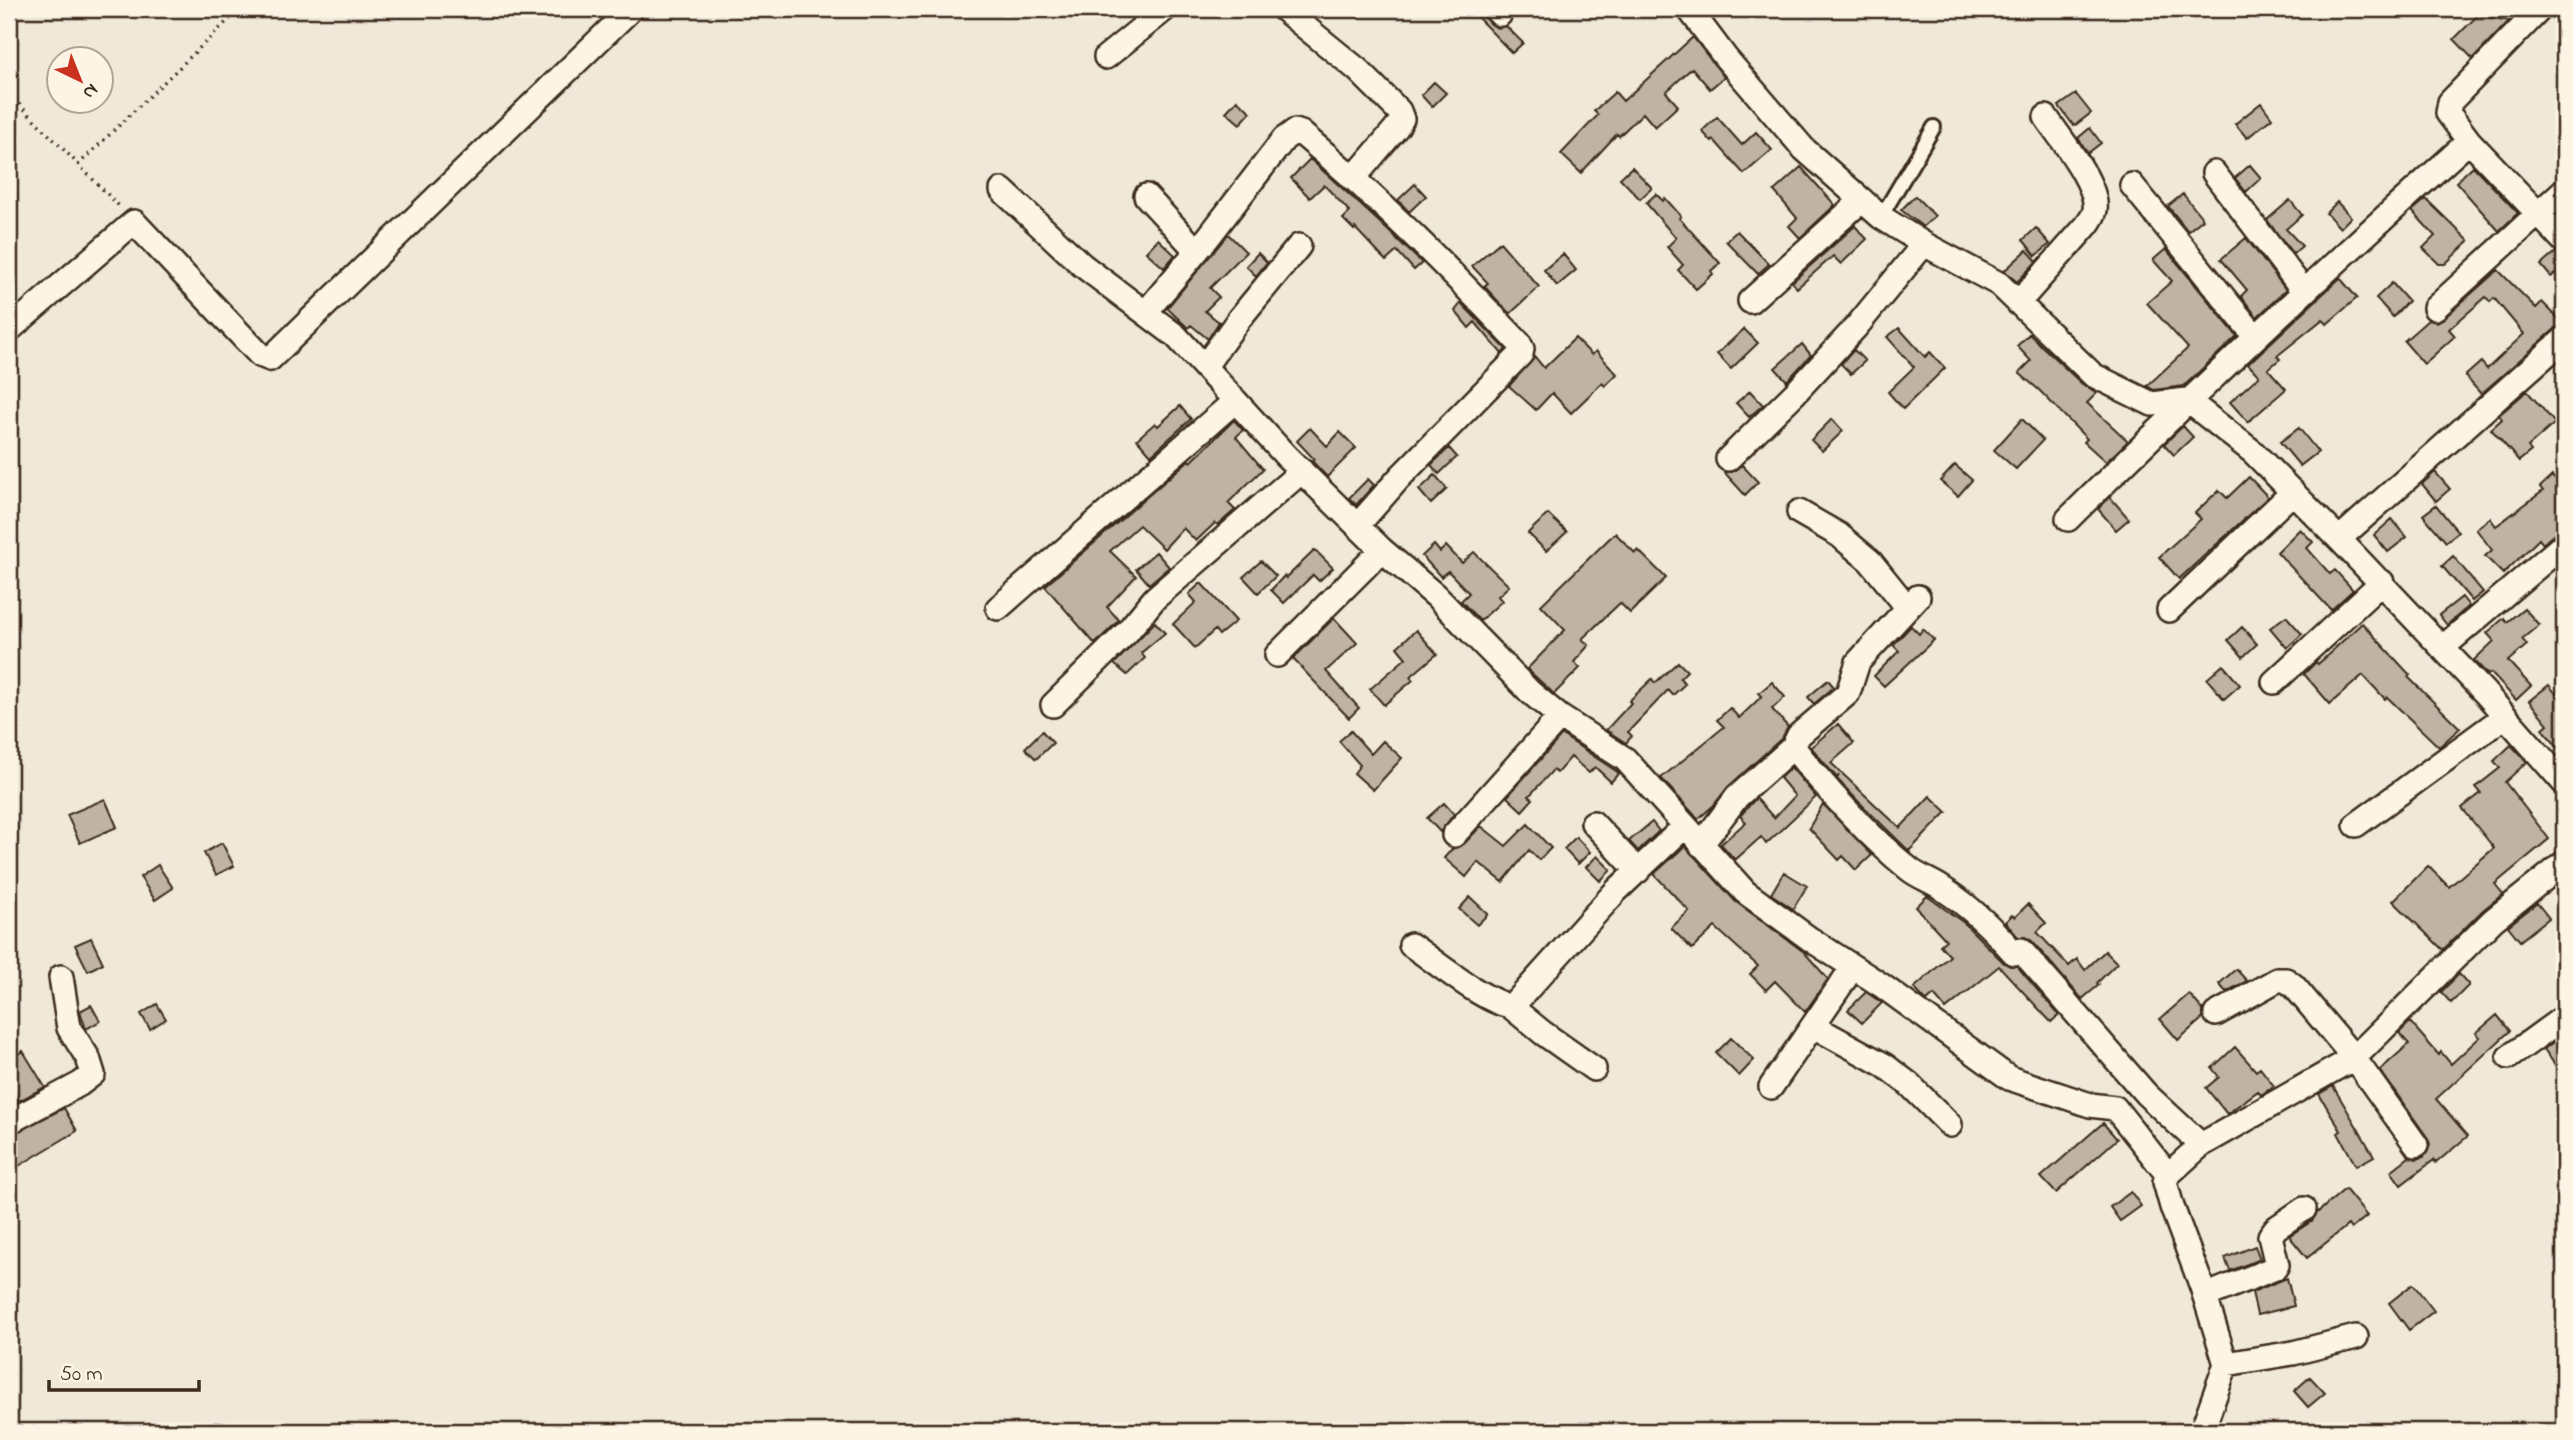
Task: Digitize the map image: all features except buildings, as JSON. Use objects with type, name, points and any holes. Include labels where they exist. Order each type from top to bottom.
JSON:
[{"type":"street","points":[[9,330],[134,222],[260,355],[271,359],[631,9]]},
{"type":"street","points":[[1106,57],[1165,9]]},
{"type":"street","points":[[1283,9],[1358,70],[1391,100],[1399,111],[1402,119],[1397,127],[1353,178]]},
{"type":"street","points":[[1689,9],[1725,57],[1804,149],[1881,217],[1924,244],[1999,284],[2093,374],[2152,404],[2187,400],[2253,452],[2382,582],[2564,783]]},
{"type":"street","points":[[2540,9],[2450,102],[2448,113],[2469,141],[2564,241]]},
{"type":"street","points":[[2018,303],[2087,225],[2095,210],[2093,195],[2086,179],[2046,117]]},
{"type":"street","points":[[1146,312],[1290,133],[1301,133],[1353,178],[1452,272],[1522,349],[1521,355],[1401,475],[1357,526]]},
{"type":"street","points":[[2068,519],[2187,400],[2303,290],[2469,141]]},
{"type":"street","points":[[2214,173],[2303,290]]},
{"type":"street","points":[[2132,186],[2255,336]]},
{"type":"street","points":[[1002,190],[1083,265],[1176,336],[1302,471],[1382,550],[1436,596],[1530,692],[1560,716],[1625,759],[1745,892],[2009,1078],[2090,1105],[2115,1108],[2168,1175]]},
{"type":"street","points":[[2435,307],[2564,190]]},
{"type":"street","points":[[1146,196],[1197,251]]},
{"type":"street","points":[[1750,301],[1862,200]]},
{"type":"street","points":[[1728,459],[1795,393],[1857,326],[1924,244]]},
{"type":"street","points":[[1205,366],[1239,318],[1299,246]]},
{"type":"street","points":[[2339,539],[2564,340]]},
{"type":"street","points":[[998,608],[1235,401]]},
{"type":"street","points":[[1054,705],[1127,632],[1155,598],[1302,471]]},
{"type":"street","points":[[2169,610],[2293,492]]},
{"type":"street","points":[[1701,845],[1737,797],[1793,747],[1799,735],[1848,693],[1858,663],[1913,602],[1839,535],[1798,512]]},
{"type":"street","points":[[1277,655],[1382,550]]},
{"type":"street","points":[[2442,648],[2562,551]]},
{"type":"street","points":[[2274,682],[2382,582]]},
{"type":"street","points":[[1454,835],[1560,716]]},
{"type":"street","points":[[2356,825],[2505,716]]},
{"type":"street","points":[[1793,747],[1869,831],[1911,871],[1946,890],[1992,928],[2014,953],[2021,950],[2146,1094],[2201,1145]]},
{"type":"street","points":[[1593,823],[1638,870]]},
{"type":"street","points":[[1510,1006],[1517,1002],[1616,891],[1684,827]]},
{"type":"street","points":[[2202,1431],[2226,1364],[2205,1296],[2172,1207],[2165,1182],[2168,1175],[2201,1145],[2354,1058],[2493,920],[2564,863]]},
{"type":"street","points":[[1411,945],[1474,988],[1501,1004],[1510,1006],[1594,1069]]},
{"type":"street","points":[[1771,1087],[1853,968]]},
{"type":"street","points":[[9,1122],[80,1084],[93,1074],[88,1058],[69,1028],[61,977]]},
{"type":"street","points":[[2216,1014],[2277,980],[2286,980],[2354,1058],[2416,1145]]},
{"type":"street","points":[[2509,1057],[2564,1017]]},
{"type":"street","points":[[1813,1026],[1884,1065],[1909,1084],[1950,1125]]},
{"type":"street","points":[[2205,1296],[2276,1268],[2270,1236],[2276,1228],[2304,1209]]},
{"type":"street","points":[[2226,1364],[2293,1353],[2356,1337]]},
{"type":"lane","points":[[1881,217],[1934,127]]},
{"type":"path","points":[[78,164],[240,9]]},
{"type":"path","points":[[9,93],[134,222]]},
{"type":"path","points":[[9,102],[13,98]]}]
